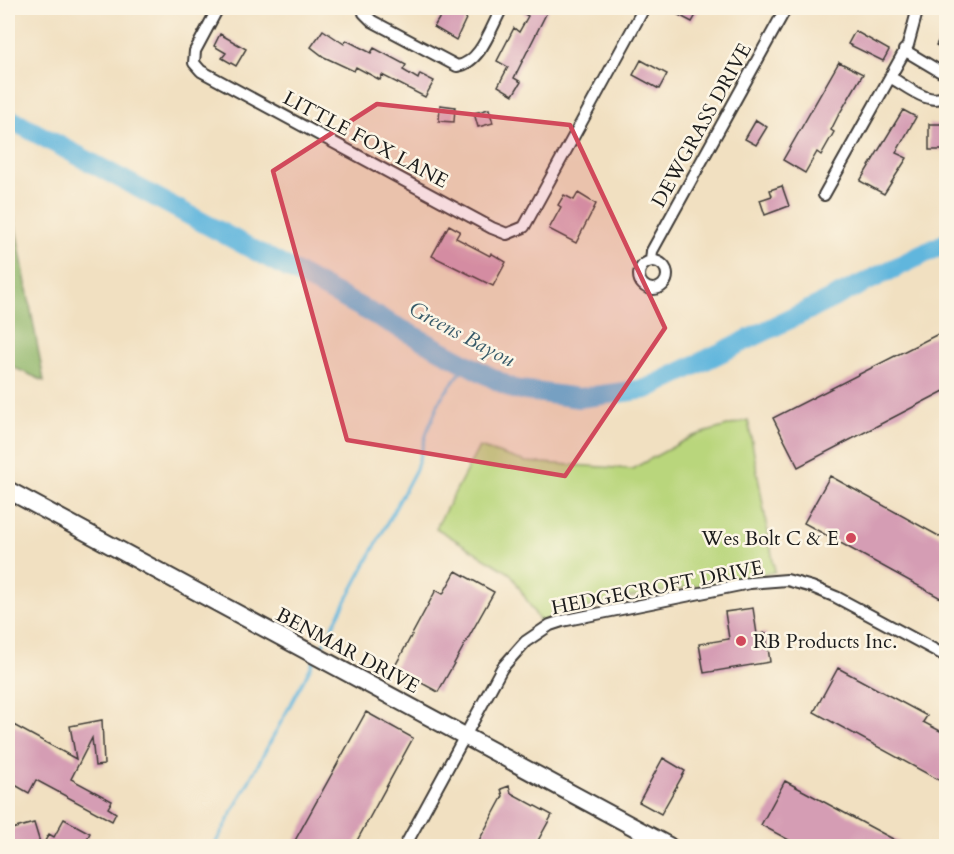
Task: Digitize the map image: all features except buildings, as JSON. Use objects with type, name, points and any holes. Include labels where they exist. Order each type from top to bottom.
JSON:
[{"type":"street","name":"LITTLE FOX LANE","points":[[218,8],[195,51],[194,63],[201,71],[507,234],[524,227],[644,8]]},
{"type":"street","points":[[364,8],[364,13],[372,21],[457,66],[466,65],[476,57],[502,8]]},
{"type":"street","name":"DEWGRASS DRIVE","points":[[651,261],[652,251],[786,8]]},
{"type":"street","points":[[824,195],[904,50],[918,8]]},
{"type":"street","points":[[904,50],[946,75]]},
{"type":"street","points":[[890,77],[930,100],[941,99],[946,95]]},
{"type":"street","name":"BENMAR DRIVE","points":[[8,490],[669,846]]},
{"type":"street","name":"HEDGECROFT DRIVE","points":[[405,846],[502,668],[525,642],[550,625],[750,584],[787,580],[812,586],[836,597],[946,656]]},
{"type":"highlighted area","points":[[377,104],[570,125],[665,328],[565,476],[347,440],[273,171]]},
{"type":"green space","points":[[8,195],[10,197],[44,381],[8,365]]},
{"type":"green space","points":[[748,420],[775,572],[615,600],[540,622],[511,574],[436,528],[479,447],[526,462],[632,469],[693,436]]},
{"type":"waterway","name":"Greens Bayou","points":[[8,118],[513,389],[579,398],[646,389],[946,243]]},
{"type":"waterway","points":[[319,652],[416,469],[428,429],[441,398],[467,364]]},
{"type":"waterway","points":[[214,846],[314,661]]},
{"type":"place","name":"Wes Bolt C & E","points":[[851,538]]},
{"type":"place","name":"RB Products Inc.","points":[[741,641]]}]
